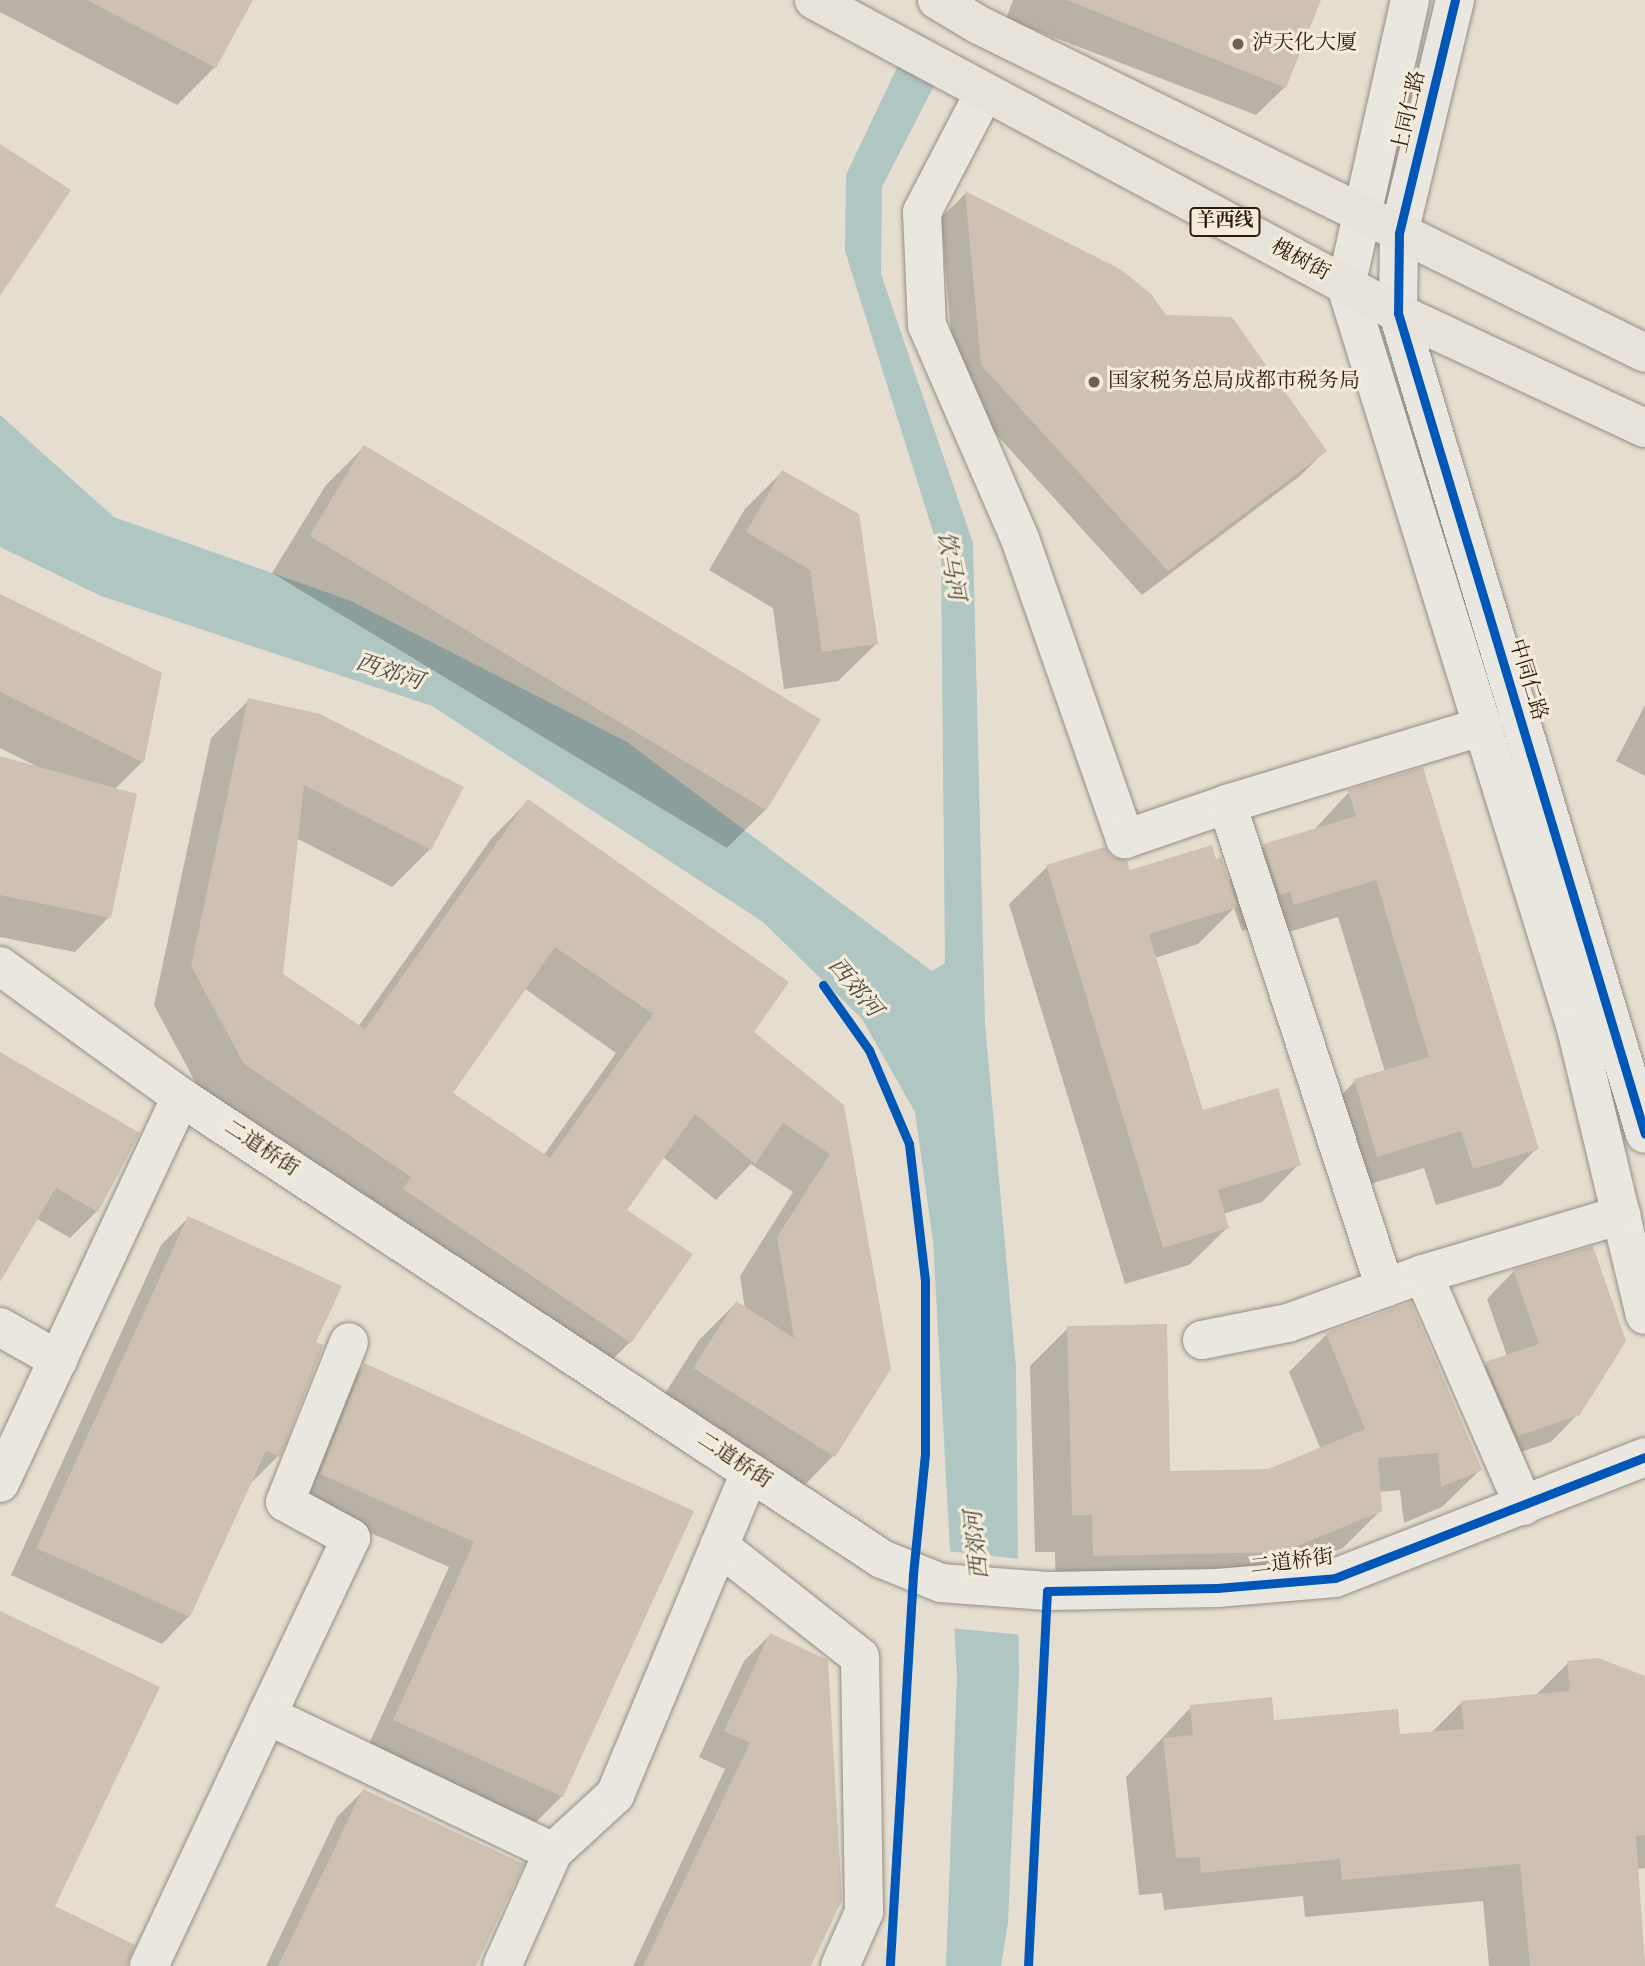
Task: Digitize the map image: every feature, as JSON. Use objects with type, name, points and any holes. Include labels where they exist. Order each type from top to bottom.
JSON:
[{"type":"main road","name":"槐树街","points":[[814,0],[1398,313],[1645,428]]},
{"type":"main road","points":[[937,0],[979,25],[1645,353]]},
{"type":"street","points":[[1410,0],[1346,286],[1576,1028],[1645,1315]]},
{"type":"street","name":"上同仁路","points":[[1399,233],[1455,0]]},
{"type":"street","points":[[984,93],[922,212],[927,325],[1020,539],[1125,839],[1227,804],[1483,726]]},
{"type":"street","name":"中同仁路","points":[[1399,233],[1398,313],[1630,1031],[1645,1134]]},
{"type":"street","points":[[1227,804],[1385,1288]]},
{"type":"street","name":"二道桥街","points":[[0,966],[181,1097],[882,1559],[914,1575],[972,1589],[1048,1591],[1217,1588],[1335,1578],[1645,1457]]},
{"type":"street","points":[[0,1483],[181,1097]]},
{"type":"street","points":[[1202,1340],[1288,1323],[1423,1274],[1621,1214]]},
{"type":"street","points":[[1423,1274],[1524,1506]]},
{"type":"street","points":[[0,1327],[58,1360]]},
{"type":"street","points":[[149,1966],[351,1538],[285,1502],[349,1342]]},
{"type":"street","points":[[502,1966],[553,1852],[615,1795],[750,1472]]},
{"type":"street","points":[[719,1546],[860,1657],[864,1912],[840,1966]]},
{"type":"street","points":[[267,1714],[553,1852]]},
{"type":"water","points":[[900,61],[938,78],[882,187],[881,274],[973,543],[985,1024],[1016,1367],[1019,1677],[1008,1922],[1001,1966],[946,1966],[957,1676],[933,1241],[915,1112],[862,1019],[763,922],[432,706],[101,596],[0,547],[0,415],[114,517],[351,601],[627,742],[932,971],[945,963],[941,557],[845,251],[846,175]]},
{"type":"pier","points":[[946,1551],[1021,1559],[1022,1635],[950,1628]]},
{"type":"building","points":[[87,0],[253,0],[216,68]]},
{"type":"building","name":"泸天化大厦","points":[[1067,0],[1321,0],[1286,88]]},
{"type":"building","points":[[0,144],[71,190],[0,296]]},
{"type":"building","name":"国家税务总局成都市税务局","points":[[965,191],[1122,270],[1151,294],[1166,315],[1232,317],[1327,451],[1168,571],[981,365]]},
{"type":"building","points":[[364,445],[821,720],[766,810],[309,536]]},
{"type":"building","points":[[782,470],[859,514],[878,644],[822,652],[810,570],[746,532]]},
{"type":"building","points":[[0,594],[162,673],[144,763],[0,692]]},
{"type":"building","points":[[248,698],[320,714],[464,787],[431,850],[304,785],[283,974],[365,1029],[528,799],[789,982],[754,1032],[844,1105],[891,1369],[835,1457],[693,1368],[736,1301],[794,1338],[777,1237],[830,1154],[783,1123],[755,1164],[695,1114],[627,1210],[693,1254],[631,1343],[403,1189],[411,1177],[244,1064],[191,966]],"holes":[[[555,947],[653,1014],[550,1158],[453,1093]]]},
{"type":"building","points":[[0,756],[137,794],[111,918],[0,895]]},
{"type":"building","points":[[1423,767],[1539,1149],[1473,1169],[1461,1131],[1377,1157],[1354,1079],[1429,1057],[1376,880],[1294,905],[1290,892],[1280,895],[1263,844],[1356,816],[1348,790]]},
{"type":"building","points":[[1212,845],[1216,859],[1221,857],[1238,907],[1149,934],[1203,1110],[1278,1088],[1301,1165],[1218,1190],[1229,1228],[1163,1248],[1046,865],[1105,847],[1111,856],[1127,860],[1130,870]]},
{"type":"building","points":[[0,1052],[140,1133],[98,1212],[56,1188],[0,1282]]},
{"type":"building","points":[[188,1216],[342,1286],[316,1342],[324,1345],[280,1457],[266,1451],[190,1617],[36,1548]]},
{"type":"building","points":[[1593,1246],[1626,1341],[1580,1415],[1518,1436],[1485,1362],[1539,1344],[1513,1270]]},
{"type":"building","points":[[1411,1302],[1482,1470],[1441,1487],[1438,1453],[1378,1458],[1382,1511],[1283,1552],[1093,1556],[1092,1515],[1072,1515],[1067,1326],[1167,1324],[1170,1471],[1268,1469],[1365,1429],[1326,1333]]},
{"type":"building","points":[[364,1363],[694,1511],[563,1797],[393,1720],[474,1542],[320,1474]]},
{"type":"building","points":[[0,1611],[160,1687],[55,1906],[135,1945],[127,1966],[0,1966]]},
{"type":"building","points":[[770,1633],[828,1660],[842,1900],[811,1966],[643,1966],[750,1743],[724,1731]]},
{"type":"building","points":[[1598,1658],[1645,1676],[1645,1835],[1636,1836],[1645,1966],[1530,1966],[1520,1864],[1342,1880],[1340,1859],[1201,1873],[1200,1857],[1176,1858],[1163,1738],[1193,1735],[1190,1705],[1272,1697],[1274,1720],[1398,1709],[1400,1734],[1464,1729],[1461,1701],[1570,1691],[1567,1661]]},
{"type":"building","points":[[363,1789],[524,1864],[476,1966],[278,1966]]},
{"type":"cycle path","points":[[1455,0],[1399,233],[1398,313],[1645,1134]]},
{"type":"cycle path","points":[[823,985],[869,1050],[909,1144],[925,1281],[925,1454],[913,1575],[890,1966]]},
{"type":"cycle path","points":[[1028,1966],[1047,1591],[1217,1588],[1335,1578],[1645,1457]]},
{"type":"place","name":"泸天化大厦","points":[[1238,44]]},
{"type":"place","name":"国家税务总局成都市税务局","points":[[1094,382]]},
{"type":"water label","name":"饮马河","points":[[950,566]]},
{"type":"water label","name":"西郊河","points":[[389,673]]},
{"type":"water label","name":"西郊河","points":[[854,988]]},
{"type":"water label","name":"西郊河","points":[[978,1545]]}]
